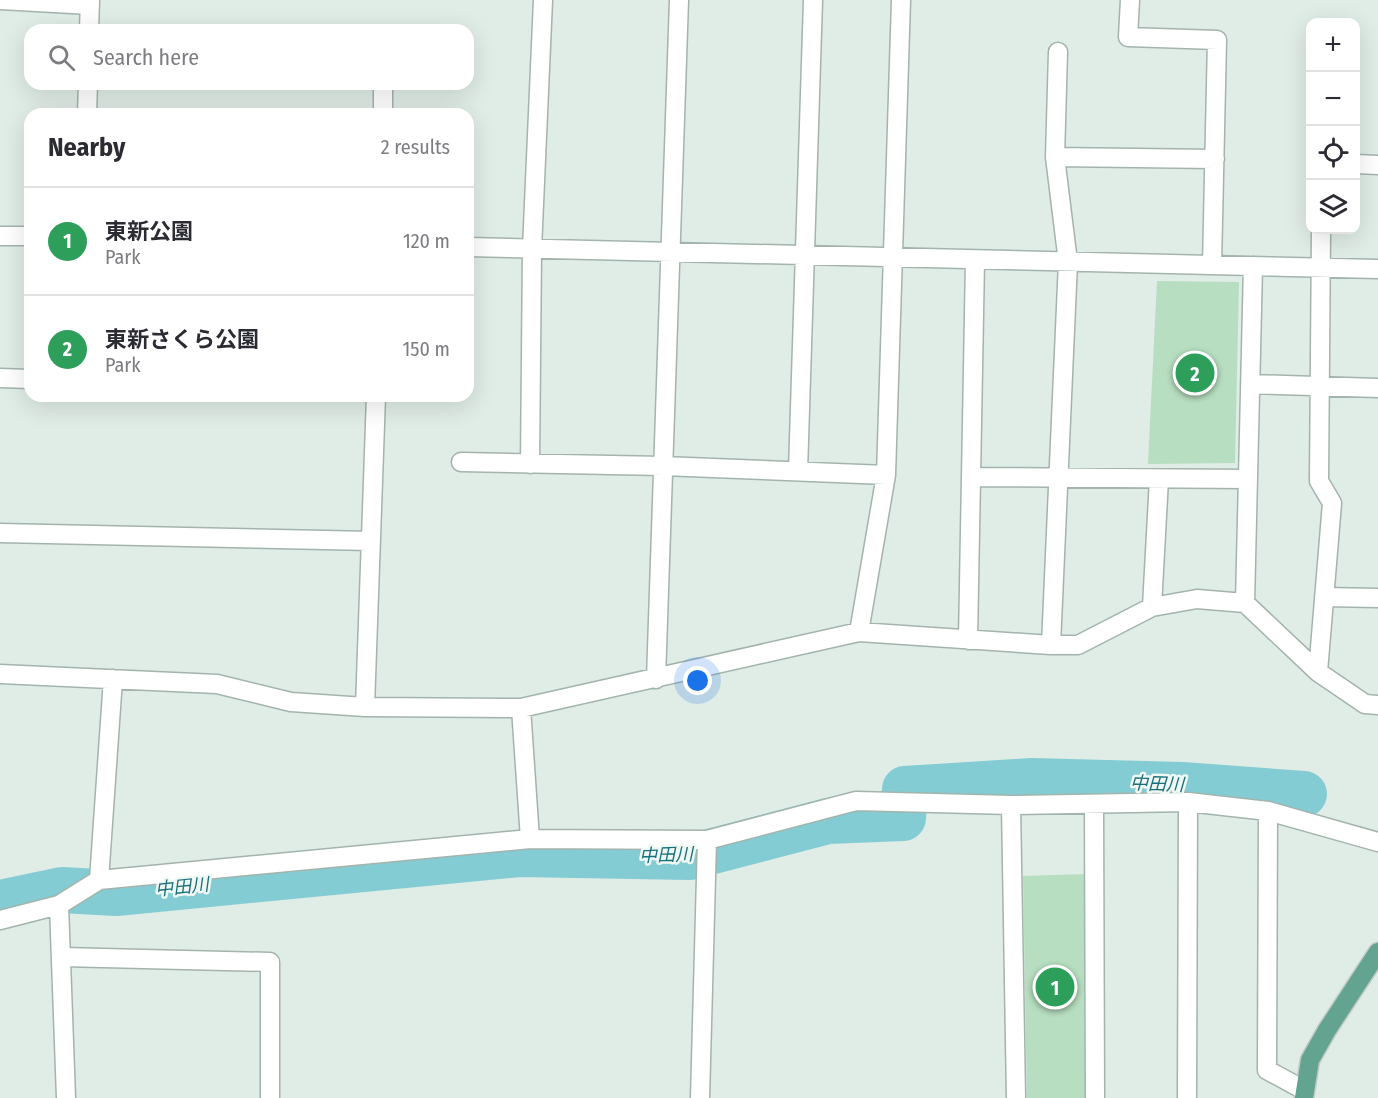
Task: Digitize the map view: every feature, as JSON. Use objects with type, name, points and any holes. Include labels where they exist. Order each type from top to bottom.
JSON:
[{"type":"main road","points":[[1304,1094],[1310,1060],[1378,952]]},
{"type":"street","points":[[0,0],[90,3],[89,24]]},
{"type":"street","points":[[530,464],[532,249],[543,0]]},
{"type":"street","points":[[656,678],[679,0]]},
{"type":"street","points":[[798,471],[813,0]]},
{"type":"street","points":[[859,632],[886,475],[901,0]]},
{"type":"street","points":[[1130,0],[1128,37],[1217,40],[1212,265]]},
{"type":"street","points":[[1051,645],[1068,262],[1055,157],[1058,52]]},
{"type":"street","points":[[87,108],[88,90]]},
{"type":"street","points":[[383,90],[383,108]]},
{"type":"street","points":[[1055,157],[1215,159]]},
{"type":"street","points":[[1360,164],[1378,165]]},
{"type":"street","points":[[1318,672],[1332,503],[1319,481],[1321,234]]},
{"type":"street","points":[[0,236],[24,236]]},
{"type":"street","points":[[474,247],[1378,269]]},
{"type":"street","points":[[968,639],[975,260]]},
{"type":"street","points":[[1245,603],[1253,266]]},
{"type":"street","points":[[0,378],[24,379]]},
{"type":"street","points":[[1250,384],[1378,388]]},
{"type":"street","points":[[365,707],[376,402]]},
{"type":"street","points":[[461,462],[663,466],[886,475]]},
{"type":"street","points":[[971,477],[1248,479]]},
{"type":"street","points":[[1152,607],[1159,479]]},
{"type":"street","points":[[0,533],[371,542]]},
{"type":"street","points":[[1324,597],[1378,598]]},
{"type":"street","points":[[0,674],[217,684],[291,702],[365,707],[521,708],[859,632],[1078,645],[1152,607],[1197,599],[1245,603],[1318,672],[1365,704],[1378,705]]},
{"type":"street","points":[[99,880],[113,679]]},
{"type":"street","points":[[521,708],[530,839]]},
{"type":"street","points":[[0,920],[59,905],[99,880],[530,839],[707,840],[856,801],[1011,805],[1188,802],[1268,811],[1378,842]]},
{"type":"street","points":[[1187,1098],[1188,802]]},
{"type":"street","points":[[1011,805],[1016,1098]]},
{"type":"street","points":[[1094,805],[1095,1098]]},
{"type":"street","points":[[1268,811],[1267,1070],[1304,1094]]},
{"type":"street","points":[[700,1098],[707,840]]},
{"type":"street","points":[[59,905],[66,1098]]},
{"type":"street","points":[[62,957],[270,962],[270,1098]]},
{"type":"green space","points":[[1157,281],[1239,282],[1235,463],[1148,464]]},
{"type":"green space","points":[[1086,874],[1086,1098],[1027,1098],[1023,876]]},
{"type":"waterway","name":"中田川","points":[[0,903],[62,890],[116,893],[520,854],[690,857],[828,821],[903,818],[905,789],[1032,781],[1182,785],[1304,794]]},
{"type":"place","name":"東新さくら公園","points":[[1195,373]]},
{"type":"place","name":"東新公園","points":[[1055,987]]}]
